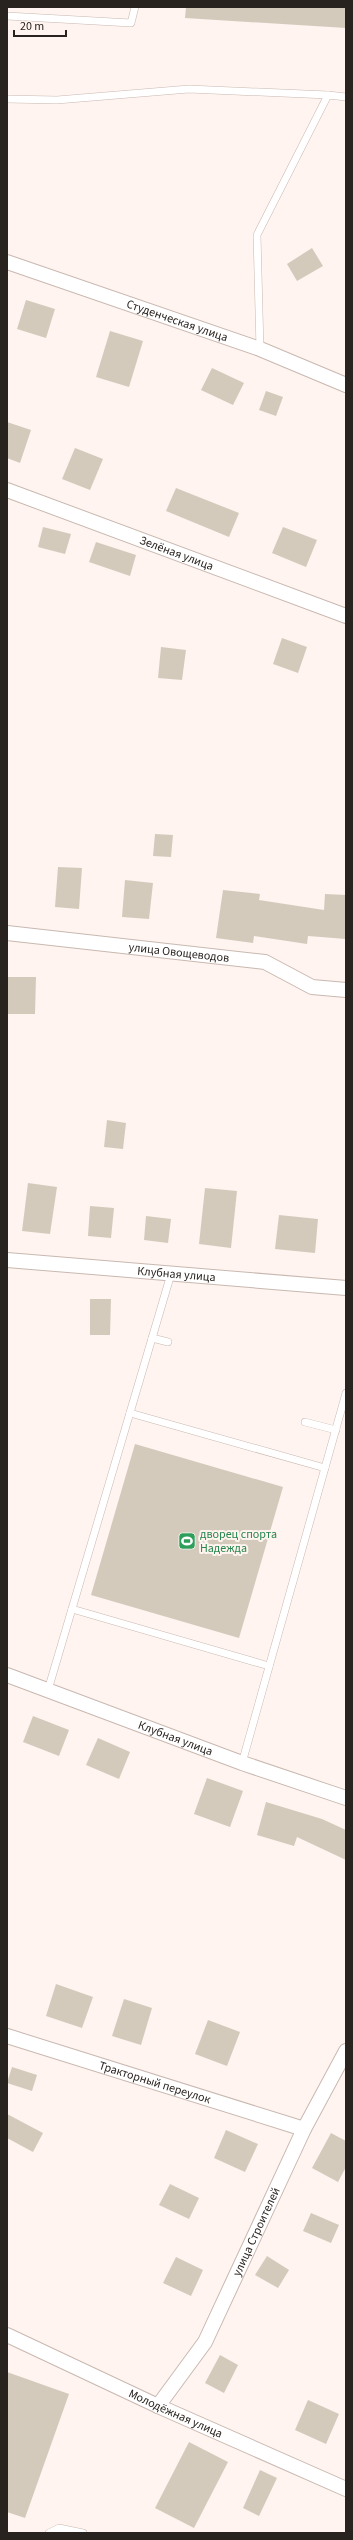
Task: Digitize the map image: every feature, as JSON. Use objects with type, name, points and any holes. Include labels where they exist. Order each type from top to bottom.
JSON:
[{"type":"street","name":"Студенческая улица","points":[[7,262],[260,349],[346,385]]},
{"type":"street","name":"Зелёная улица","points":[[7,490],[346,616]]},
{"type":"street","name":"улица Овощеводов","points":[[7,933],[265,962],[312,986],[346,990]]},
{"type":"street","name":"Клубная улица","points":[[7,1260],[346,1288]]},
{"type":"street","name":"Клубная улица","points":[[7,1675],[242,1763],[346,1798]]},
{"type":"street","name":"Тракторный переулок","points":[[7,2036],[304,2129]]},
{"type":"street","name":"улица Строителей","points":[[158,2406],[206,2342],[304,2129],[346,2051]]},
{"type":"street","name":"Молодёжная улица","points":[[7,2335],[158,2406],[346,2488]]},
{"type":"lane","points":[[7,16],[131,23],[135,7]]},
{"type":"lane","points":[[7,99],[57,100],[189,89],[346,97]]},
{"type":"lane","points":[[260,349],[257,235],[328,95]]},
{"type":"lane","points":[[48,1690],[171,1274]]},
{"type":"lane","points":[[152,1338],[168,1342]]},
{"type":"lane","points":[[242,1763],[346,1393]]},
{"type":"lane","points":[[130,1413],[325,1468]]},
{"type":"lane","points":[[305,1422],[336,1430]]},
{"type":"lane","points":[[72,1609],[269,1666]]},
{"type":"lane","points":[[49,2533],[59,2528],[83,2533]]},
{"type":"building","points":[[186,7],[346,7],[346,28],[185,18]]},
{"type":"building","points":[[312,248],[323,266],[297,281],[287,264]]},
{"type":"building","points":[[26,300],[55,309],[46,338],[17,329]]},
{"type":"building","points":[[110,331],[143,341],[129,387],[96,377]]},
{"type":"building","points":[[212,368],[244,383],[233,405],[201,390]]},
{"type":"building","points":[[266,391],[283,397],[276,416],[259,410]]},
{"type":"building","points":[[7,422],[31,430],[20,463],[7,458]]},
{"type":"building","points":[[75,448],[103,459],[90,490],[62,479]]},
{"type":"building","points":[[176,488],[239,513],[229,537],[166,511]]},
{"type":"building","points":[[43,527],[71,534],[65,554],[38,547]]},
{"type":"building","points":[[283,527],[317,540],[306,567],[272,553]]},
{"type":"building","points":[[96,542],[136,555],[130,576],[89,562]]},
{"type":"building","points":[[282,638],[307,647],[298,673],[273,664]]},
{"type":"building","points":[[161,647],[186,650],[182,680],[158,678]]},
{"type":"building","points":[[155,834],[173,835],[171,857],[153,856]]},
{"type":"building","points":[[58,867],[82,868],[79,909],[55,907]]},
{"type":"building","points":[[125,880],[153,883],[149,919],[122,917]]},
{"type":"building","points":[[223,890],[260,894],[259,900],[324,910],[325,894],[346,895],[346,939],[308,936],[307,944],[254,936],[253,943],[216,938]]},
{"type":"building","points":[[7,977],[36,977],[35,1014],[7,1014]]},
{"type":"building","points":[[107,1120],[126,1123],[123,1149],[104,1147]]},
{"type":"building","points":[[28,1183],[57,1187],[50,1234],[22,1231]]},
{"type":"building","points":[[205,1188],[237,1191],[231,1248],[199,1244]]},
{"type":"building","points":[[90,1206],[114,1208],[111,1238],[88,1236]]},
{"type":"building","points":[[279,1215],[318,1219],[315,1253],[275,1249]]},
{"type":"building","points":[[146,1216],[171,1219],[168,1243],[144,1240]]},
{"type":"building","points":[[90,1299],[111,1299],[110,1335],[90,1335]]},
{"type":"building","name":"дворец спорта Надежда","points":[[135,1444],[283,1487],[239,1638],[91,1595]]},
{"type":"building","points":[[33,1716],[69,1730],[59,1756],[23,1742]]},
{"type":"building","points":[[98,1738],[130,1752],[119,1779],[86,1765]]},
{"type":"building","points":[[207,1778],[243,1791],[230,1827],[194,1814]]},
{"type":"building","points":[[266,1802],[322,1819],[346,1830],[346,1860],[297,1837],[294,1846],[257,1835]]},
{"type":"building","points":[[56,1984],[93,1997],[82,2028],[46,2016]]},
{"type":"building","points":[[124,1999],[152,2008],[141,2045],[112,2036]]},
{"type":"building","points":[[208,2020],[240,2032],[227,2066],[195,2054]]},
{"type":"building","points":[[12,2067],[37,2075],[32,2091],[7,2083]]},
{"type":"building","points":[[7,2114],[43,2133],[33,2152],[7,2138]]},
{"type":"building","points":[[226,2130],[258,2144],[245,2172],[214,2158]]},
{"type":"building","points":[[331,2133],[346,2141],[346,2167],[338,2182],[312,2168]]},
{"type":"building","points":[[170,2184],[199,2198],[189,2219],[159,2205]]},
{"type":"building","points":[[311,2213],[339,2225],[331,2243],[303,2231]]},
{"type":"building","points":[[267,2256],[289,2270],[278,2288],[255,2275]]},
{"type":"building","points":[[176,2257],[203,2270],[191,2296],[163,2283]]},
{"type":"building","points":[[220,2355],[238,2365],[224,2393],[205,2383]]},
{"type":"building","points":[[7,2372],[69,2394],[25,2518],[7,2512]]},
{"type":"building","points":[[308,2400],[339,2414],[326,2444],[295,2430]]},
{"type":"building","points":[[189,2442],[228,2462],[194,2528],[155,2508]]},
{"type":"building","points":[[260,2470],[277,2478],[259,2516],[243,2508]]},
{"type":"place","name":"дворец спорта Надежда","points":[[187,1541]]}]
